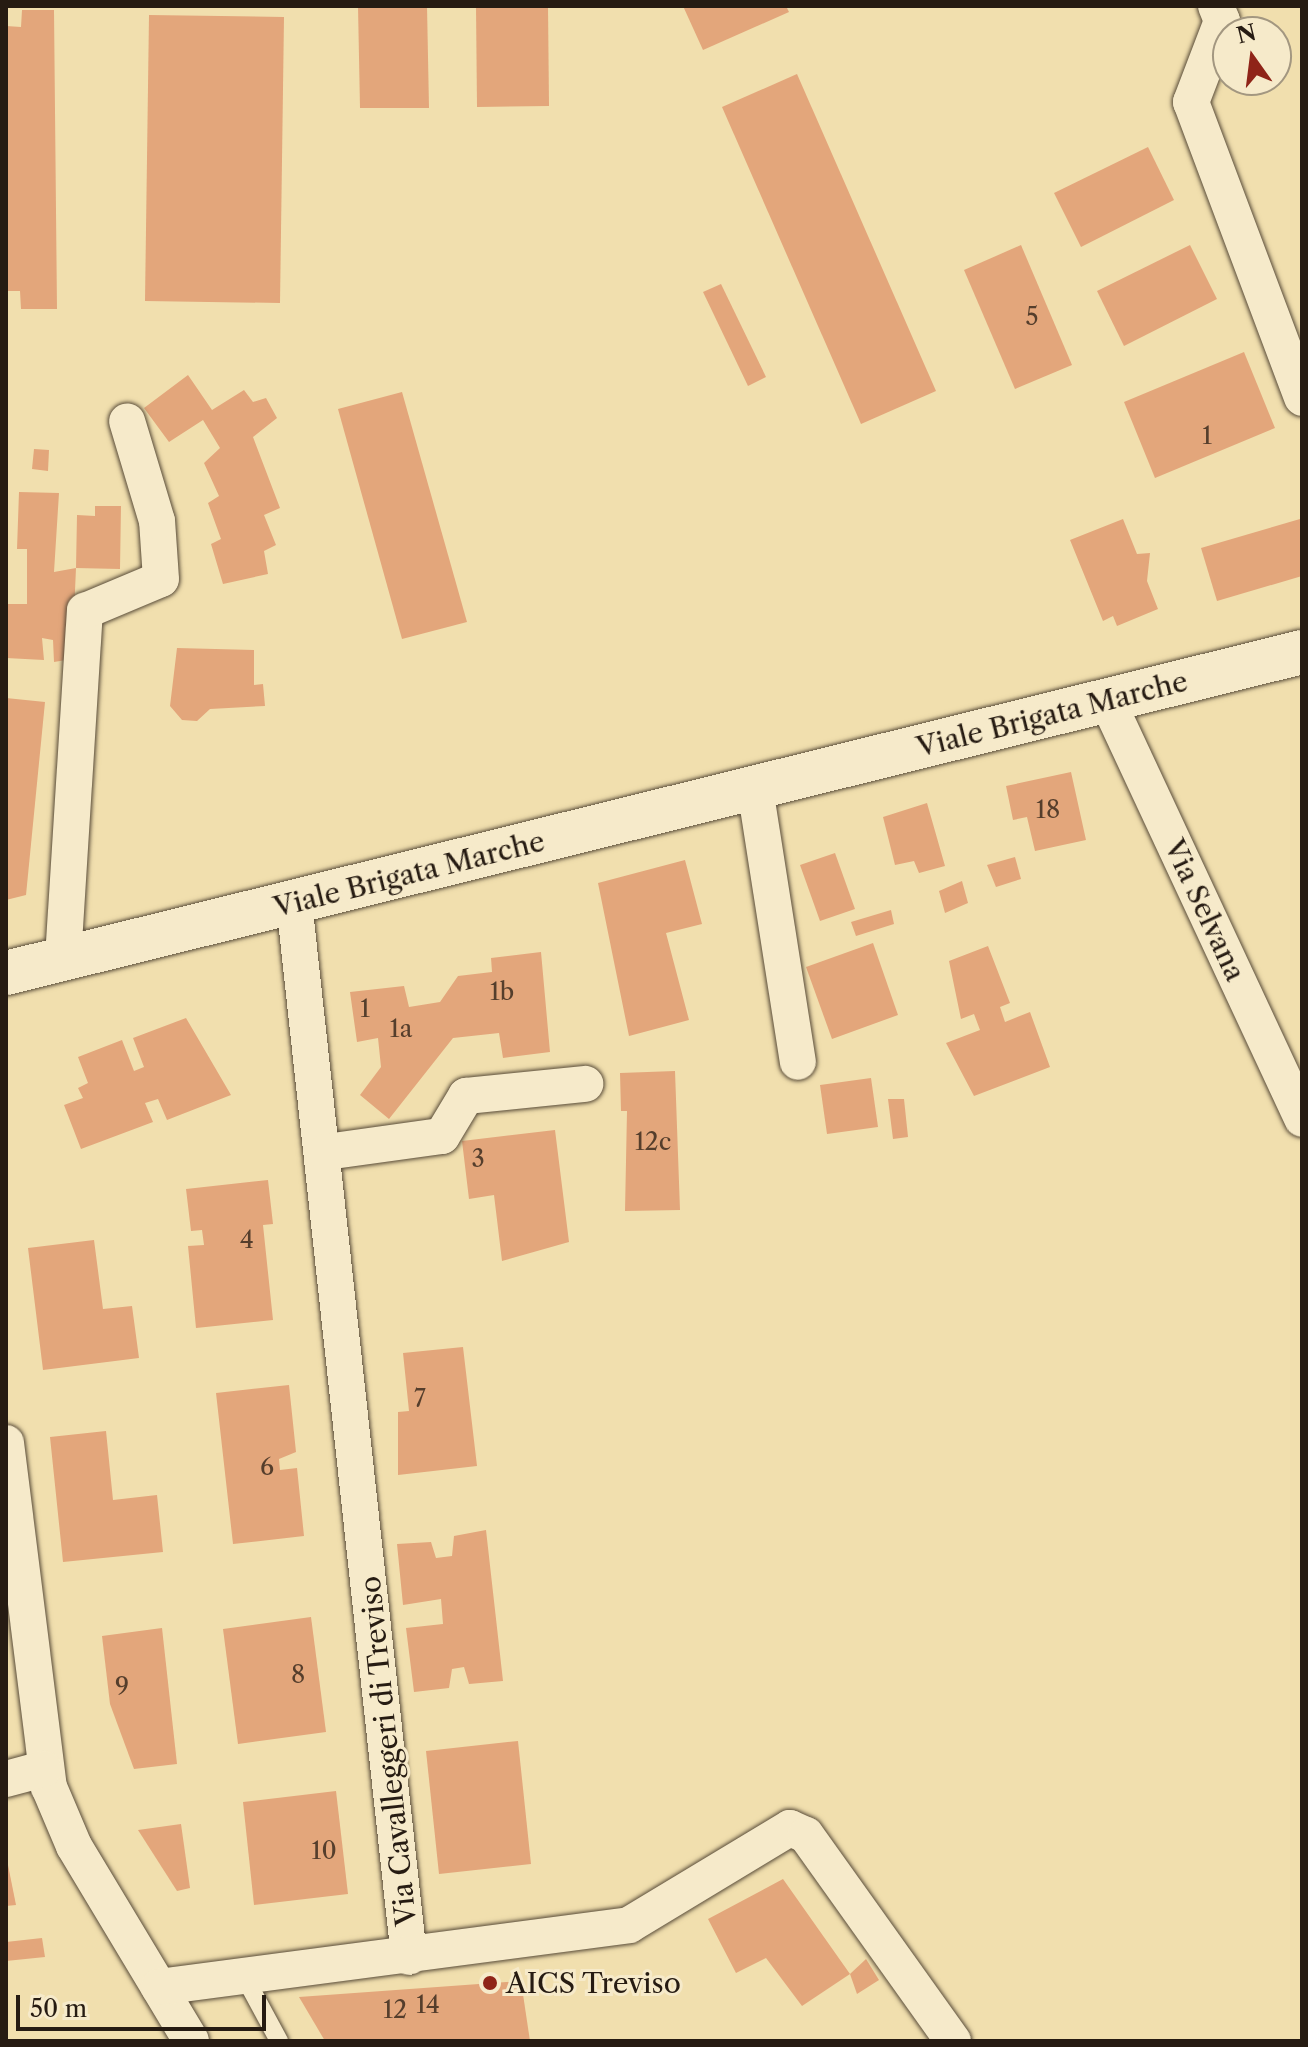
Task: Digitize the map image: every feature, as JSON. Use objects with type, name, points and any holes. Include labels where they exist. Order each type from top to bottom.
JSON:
[{"type":"street","points":[[1216,6],[1222,21],[1191,102],[1302,398]]},
{"type":"street","points":[[63,959],[85,611],[161,579],[157,521],[127,421]]},
{"type":"street","name":"Viale Brigata Marche","points":[[6,973],[1302,652]]},
{"type":"street","name":"Via Selvana","points":[[1107,700],[1302,1119]]},
{"type":"street","points":[[755,788],[798,1062]]},
{"type":"street","name":"Via Cavalleggeri di Treviso","points":[[294,902],[326,1152],[409,1957],[629,1925],[779,1833],[799,1829],[951,2040]]},
{"type":"street","points":[[326,1152],[442,1136],[466,1096],[585,1084]]},
{"type":"street","points":[[6,1443],[44,1769],[64,1827],[191,2041]]},
{"type":"street","points":[[6,1779],[44,1769]]},
{"type":"street","points":[[159,1987],[409,1957]]},
{"type":"lane","points":[[245,1978],[279,2041]]},
{"type":"building","points":[[358,6],[427,6],[429,108],[360,108]]},
{"type":"building","points":[[476,6],[548,6],[549,106],[477,107]]},
{"type":"building","points":[[683,6],[786,6],[789,12],[703,50]]},
{"type":"building","points":[[22,10],[54,10],[57,309],[21,309],[20,291],[6,291],[6,26],[21,27]]},
{"type":"building","points":[[149,15],[284,17],[280,303],[145,301]]},
{"type":"building","points":[[797,74],[936,391],[861,424],[722,107]]},
{"type":"building","points":[[1148,147],[1174,200],[1081,247],[1054,193]]},
{"type":"building","points":[[1021,245],[1072,365],[1015,389],[964,270]]},
{"type":"building","points":[[1190,245],[1217,299],[1124,346],[1097,291]]},
{"type":"building","points":[[721,284],[766,377],[748,386],[703,292]]},
{"type":"building","points":[[1244,352],[1275,428],[1155,478],[1124,402]]},
{"type":"building","points":[[188,375],[212,410],[244,390],[253,402],[266,398],[277,418],[253,437],[280,508],[264,515],[276,545],[264,551],[268,574],[223,584],[211,544],[221,539],[208,503],[219,496],[204,463],[220,448],[203,420],[169,442],[144,408]]},
{"type":"building","points":[[402,392],[467,622],[402,639],[338,409]]},
{"type":"building","points":[[34,449],[49,450],[48,471],[32,469]]},
{"type":"building","points":[[19,492],[59,493],[54,572],[76,568],[72,659],[54,662],[53,640],[42,638],[44,660],[6,658],[6,604],[27,604],[27,549],[17,549]]},
{"type":"building","points":[[95,506],[121,506],[120,569],[76,568],[77,515],[95,516]]},
{"type":"building","points":[[1123,519],[1137,554],[1150,553],[1147,581],[1158,609],[1117,626],[1113,616],[1103,621],[1070,540]]},
{"type":"building","points":[[1300,519],[1302,576],[1217,601],[1201,548]]},
{"type":"building","points":[[177,648],[254,650],[254,685],[263,684],[265,706],[210,709],[197,721],[182,720],[170,706]]},
{"type":"building","points":[[6,698],[45,702],[26,895],[6,900]]},
{"type":"building","points":[[1071,772],[1086,840],[1035,851],[1027,817],[1013,820],[1006,786]]},
{"type":"building","points":[[927,803],[945,866],[919,873],[914,861],[895,865],[883,817]]},
{"type":"building","points":[[835,853],[855,909],[820,921],[800,865]]},
{"type":"building","points":[[1015,857],[1021,879],[996,887],[987,865]]},
{"type":"building","points":[[685,860],[702,924],[666,933],[689,1020],[629,1036],[598,883]]},
{"type":"building","points":[[962,881],[968,903],[945,913],[939,891]]},
{"type":"building","points":[[891,910],[894,924],[856,936],[851,922]]},
{"type":"building","points":[[873,943],[898,1015],[832,1039],[806,967]]},
{"type":"building","points":[[988,946],[1010,1003],[1000,1007],[1005,1022],[1030,1012],[1050,1067],[974,1096],[946,1043],[980,1030],[974,1014],[961,1019],[949,961]]},
{"type":"building","points":[[541,952],[550,1052],[503,1058],[499,1033],[453,1038],[389,1119],[360,1095],[381,1067],[378,1038],[357,1042],[350,992],[404,986],[409,1007],[440,1002],[458,976],[492,972],[491,958]]},
{"type":"building","points":[[186,1018],[231,1095],[167,1120],[158,1099],[145,1103],[153,1122],[81,1149],[64,1105],[83,1098],[78,1088],[88,1083],[78,1057],[122,1040],[134,1071],[144,1067],[133,1038]]},
{"type":"building","points":[[675,1071],[680,1210],[625,1211],[627,1111],[621,1111],[620,1073]]},
{"type":"building","points":[[871,1078],[878,1127],[827,1134],[820,1085]]},
{"type":"building","points":[[888,1099],[904,1099],[908,1137],[893,1139]]},
{"type":"building","points":[[555,1130],[569,1242],[502,1261],[494,1195],[469,1199],[462,1141]]},
{"type":"building","points":[[268,1180],[273,1224],[263,1225],[273,1320],[196,1328],[188,1246],[204,1245],[202,1230],[191,1231],[186,1189]]},
{"type":"building","points":[[94,1240],[103,1309],[132,1306],[139,1358],[43,1370],[28,1248]]},
{"type":"building","points":[[463,1347],[477,1466],[398,1475],[398,1412],[409,1411],[403,1353]]},
{"type":"building","points":[[289,1385],[296,1452],[279,1459],[280,1470],[297,1468],[304,1536],[233,1544],[216,1393]]},
{"type":"building","points":[[106,1431],[113,1500],[157,1495],[163,1552],[63,1562],[50,1437]]},
{"type":"building","points":[[486,1530],[503,1681],[469,1684],[464,1667],[452,1669],[449,1688],[414,1692],[406,1628],[443,1624],[441,1599],[403,1605],[397,1544],[431,1542],[436,1558],[452,1556],[454,1536]]},
{"type":"building","points":[[311,1617],[326,1732],[238,1744],[223,1629]]},
{"type":"building","points":[[162,1628],[177,1764],[134,1769],[110,1704],[102,1636]]},
{"type":"building","points":[[518,1741],[531,1864],[439,1874],[426,1751]]},
{"type":"building","points":[[336,1791],[348,1894],[254,1905],[243,1802]]},
{"type":"building","points":[[181,1824],[190,1888],[177,1891],[138,1830]]},
{"type":"building","points":[[6,1855],[16,1905],[6,1906]]},
{"type":"building","points":[[783,1879],[850,1974],[802,2006],[766,1958],[736,1973],[708,1919]]},
{"type":"building","points":[[42,1938],[45,1957],[6,1961],[6,1942]]},
{"type":"building","points":[[866,1959],[879,1980],[857,1994],[850,1974]]},
{"type":"building","points":[[521,1981],[530,2041],[325,2041],[299,1997]]},
{"type":"place","name":"AICS Treviso","points":[[490,1983]]}]
